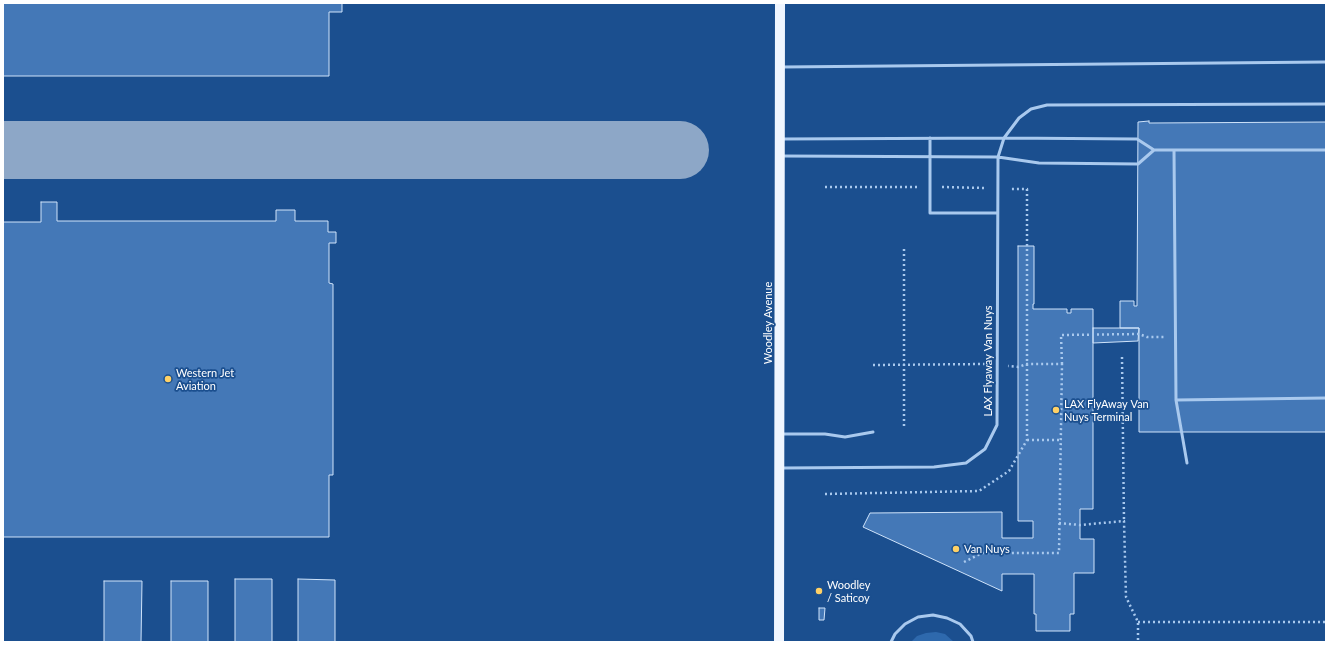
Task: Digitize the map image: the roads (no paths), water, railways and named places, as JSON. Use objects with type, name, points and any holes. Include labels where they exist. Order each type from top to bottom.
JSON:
[{"type":"main road","name":"Woodley Avenue","points":[[779,642],[780,3]]},
{"type":"lane","points":[[780,67],[1326,62]]},
{"type":"lane","name":"LAX Flyaway Van Nuys","points":[[780,468],[934,467],[966,463],[985,449],[997,425],[998,157],[1004,138],[1019,118],[1031,109],[1047,105],[1326,104]]},
{"type":"lane","points":[[930,138],[930,213],[997,213]]},
{"type":"lane","points":[[780,140],[930,138],[1137,139],[1154,150],[1326,150]]},
{"type":"lane","points":[[780,156],[998,157],[1039,163],[1138,164],[1154,150]]},
{"type":"lane","points":[[1174,150],[1176,400],[1187,463]]},
{"type":"lane","points":[[1176,400],[1326,398]]},
{"type":"lane","points":[[780,434],[825,434],[845,437],[873,432]]},
{"type":"lane","points":[[891,642],[895,634],[905,624],[918,617],[933,615],[947,618],[960,624],[971,636],[973,642]]},
{"type":"place","name":"Western Jet Aviation","points":[[168,379]]},
{"type":"place","name":"LAX FlyAway Van Nuys Terminal","points":[[1056,410]]},
{"type":"place","name":"Van Nuys","points":[[956,549]]},
{"type":"place","name":"Woodley / Saticoy","points":[[819,591]]}]
